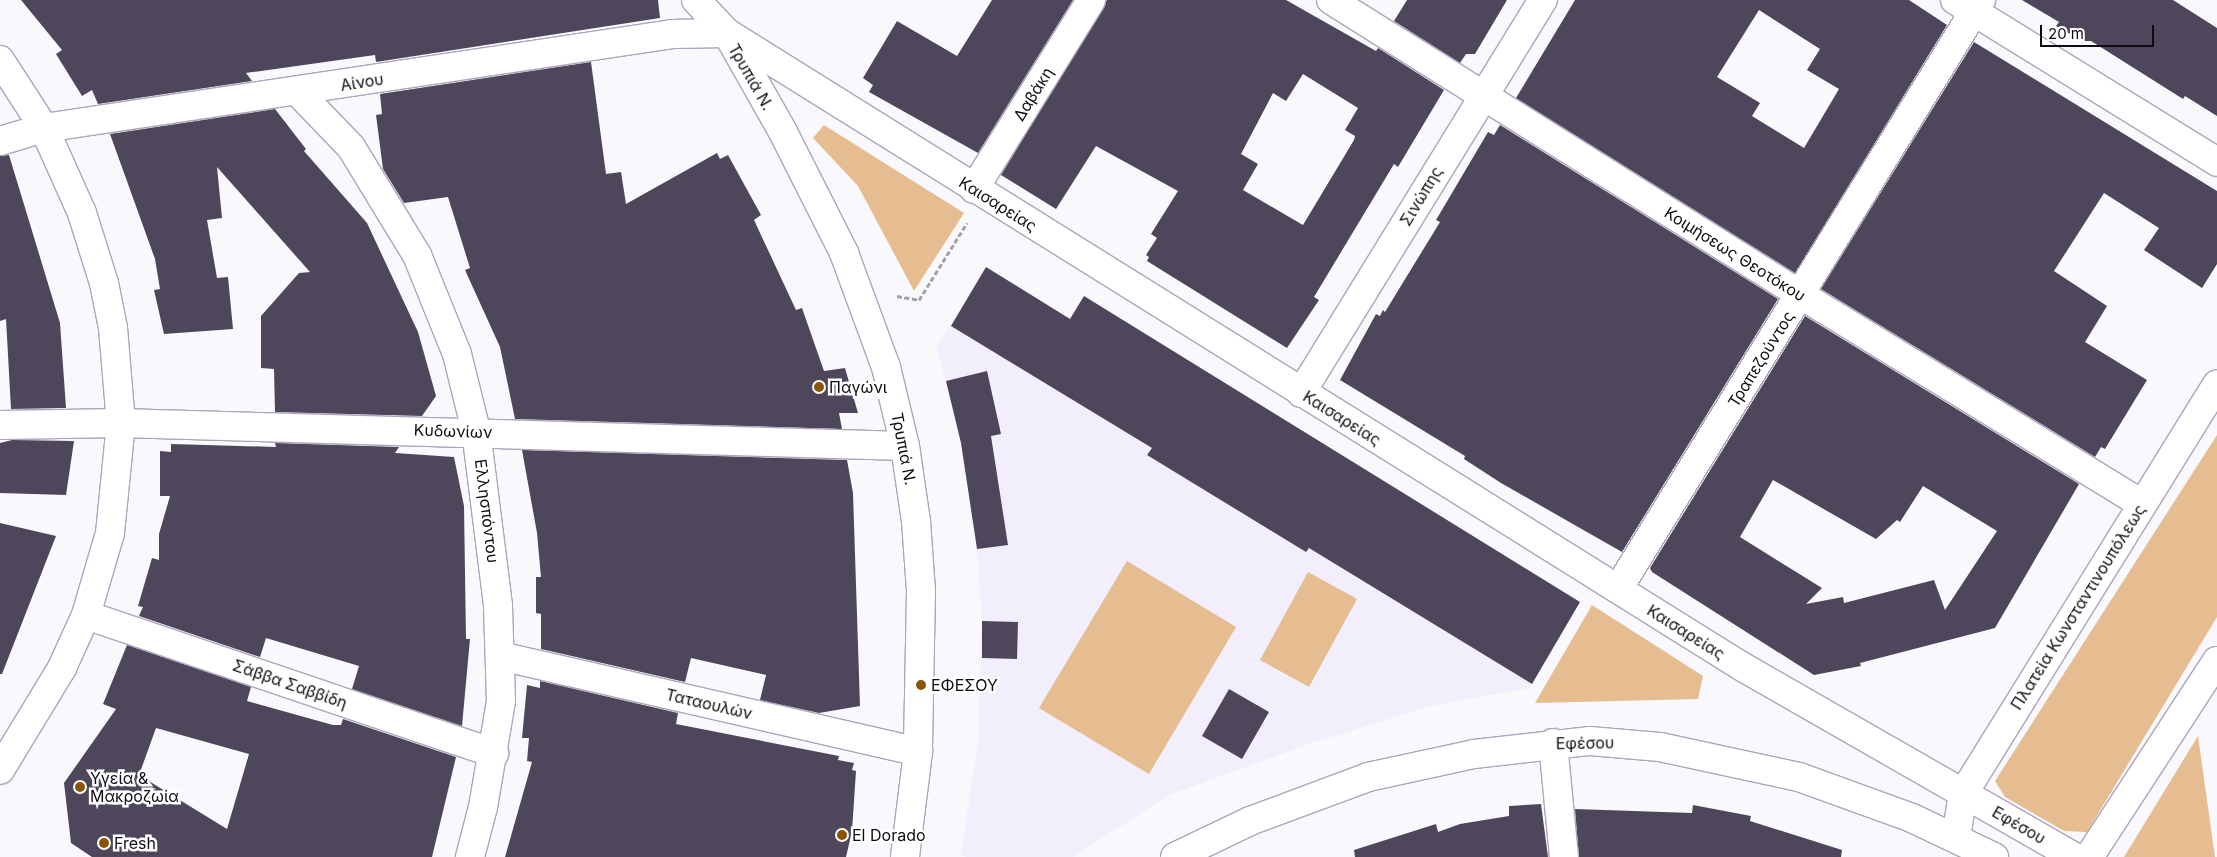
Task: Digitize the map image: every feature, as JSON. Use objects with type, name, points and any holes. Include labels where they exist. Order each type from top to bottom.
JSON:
[{"type":"street","name":"Τρυπιά Ν.","points":[[696,0],[726,33],[783,132],[844,253],[886,366],[905,446],[916,521],[921,591],[918,752],[904,857]]},
{"type":"street","name":"Δαβάκη","points":[[979,192],[1091,0]]},
{"type":"street","name":"Κοιμήσεως Θεοτόκου","points":[[1330,0],[1482,97],[2142,504]]},
{"type":"street","name":"Σινώπης","points":[[1301,393],[1543,0]]},
{"type":"street","points":[[1970,4],[2217,162]]},
{"type":"street","name":"Τραπεζούντος","points":[[1618,589],[1801,295],[1970,4]]},
{"type":"street","name":"Αίνου","points":[[0,142],[44,128],[298,92],[672,34],[726,33]]},
{"type":"street","name":"Καισαρείας","points":[[726,33],[1740,666],[1963,794]]},
{"type":"street","points":[[0,60],[44,128],[82,213],[104,282],[115,346],[121,423],[110,533],[86,615],[62,668],[0,770]]},
{"type":"street","name":"Ελλησπόντου","points":[[298,92],[351,147],[417,255],[457,354],[476,431],[490,523],[500,656],[501,701],[494,753],[471,857]]},
{"type":"street","name":"Πλατεία Κωνσταντινουπόλεως","points":[[1956,837],[1963,794],[2217,384]]},
{"type":"street","name":"Κυδωνίων","points":[[0,425],[121,423],[476,431],[905,446]]},
{"type":"street","name":"Σάββα Σαββίδη","points":[[86,615],[494,753]]},
{"type":"street","name":"Ταταουλών","points":[[500,656],[918,752]]},
{"type":"street","points":[[2089,857],[2217,661]]},
{"type":"street","points":[[1553,743],[1564,857]]},
{"type":"street","name":"Εφέσου","points":[[1175,857],[1228,831],[1343,785],[1418,765],[1553,743],[1630,743],[1744,763],[1836,789],[1956,837],[1994,857]]},
{"type":"street","name":"Εφέσου","points":[[1963,794],[2074,857]]},
{"type":"path","points":[[859,294],[920,300],[979,192]]},
{"type":"shaded area","points":[[824,125],[964,213],[914,291],[858,186],[813,138]]},
{"type":"shaded area","points":[[986,267],[1070,319],[1084,296],[1580,602],[1529,688],[1430,706],[1312,743],[1169,795],[1073,857],[966,857],[961,854],[978,743],[982,621],[977,548],[961,443],[937,347]]},
{"type":"shaded area","points":[[2217,435],[2217,617],[2087,832],[2064,831],[2005,797],[1995,781]]},
{"type":"shaded area","points":[[1127,561],[1236,627],[1149,774],[1039,708]]},
{"type":"shaded area","points":[[1308,572],[1357,599],[1309,687],[1260,660]]},
{"type":"shaded area","points":[[1592,605],[1703,676],[1698,699],[1535,703]]},
{"type":"shaded area","points":[[2198,736],[2215,857],[2124,857]]},
{"type":"building","points":[[21,0],[658,0],[660,18],[376,62],[375,55],[246,73],[252,81],[98,104],[92,90],[82,96],[56,54],[62,50]]},
{"type":"building","points":[[992,0],[1073,0],[978,153],[869,92],[873,85],[863,78],[897,21],[957,56]]},
{"type":"building","points":[[1107,0],[1286,0],[1376,51],[1378,48],[1444,90],[1398,167],[1394,164],[1314,297],[1319,300],[1287,348],[1147,261],[1149,257],[1146,255],[1157,238],[1151,234],[1178,191],[1096,146],[1056,209],[1001,175]],"holes":[[[1303,74],[1358,108],[1345,130],[1355,136],[1354,140],[1303,225],[1243,190],[1258,164],[1241,154],[1273,93],[1286,101]]]},
{"type":"building","points":[[1407,0],[1507,0],[1475,54],[1466,54],[1460,63],[1394,21]]},
{"type":"building","points":[[1575,0],[1909,0],[1947,25],[1795,273],[1516,98]],"holes":[[[1759,10],[1820,49],[1807,70],[1839,89],[1804,148],[1752,116],[1760,103],[1717,77]]]},
{"type":"building","points":[[2022,0],[2173,0],[2217,28],[2217,116],[2185,96],[2183,99],[2091,41],[2082,41],[2056,26],[2059,22]]},
{"type":"building","points":[[1974,42],[2217,191],[2217,264],[2202,288],[2144,250],[2159,228],[2104,193],[2054,271],[2107,306],[2085,342],[2147,380],[2105,449],[2101,447],[2095,457],[1821,289]]},
{"type":"building","points":[[591,62],[606,174],[621,172],[626,204],[717,153],[720,159],[728,155],[761,215],[754,220],[796,310],[802,308],[824,371],[845,368],[858,413],[839,413],[842,429],[515,419],[500,347],[465,270],[470,268],[448,197],[404,203],[383,169],[376,115],[382,114],[380,94]]},
{"type":"building","points":[[275,109],[306,149],[304,151],[367,223],[418,332],[436,396],[422,416],[275,412],[274,369],[261,368],[261,316],[299,273],[310,272],[217,167],[222,218],[207,220],[217,278],[228,277],[233,329],[164,334],[154,290],[160,289],[155,259],[110,134]]},
{"type":"building","points":[[1500,125],[1778,299],[1622,552],[1501,483],[1464,459],[1465,456],[1340,380],[1376,314],[1380,316],[1383,310],[1385,312],[1440,222],[1436,220],[1488,132],[1494,135]]},
{"type":"building","points":[[9,155],[60,323],[66,408],[11,409],[6,319],[0,321],[0,156]]},
{"type":"building","points":[[986,267],[1070,319],[1084,296],[1580,602],[1532,684],[1309,548],[1306,552],[1147,455],[1152,448],[951,326]]},
{"type":"building","points":[[1805,316],[2079,484],[1995,628],[1860,663],[1861,666],[1814,675],[1652,572],[1650,568]],"holes":[[[1773,480],[1876,539],[1897,520],[1900,522],[1923,486],[1997,531],[1945,610],[1934,580],[1844,603],[1843,597],[1806,604],[1822,588],[1740,537]]]},
{"type":"building","points":[[987,371],[1001,434],[991,436],[1008,545],[977,549],[961,443],[946,381]]},
{"type":"building","points":[[12,440],[74,441],[66,495],[0,493],[0,443]]},
{"type":"building","points":[[275,443],[399,447],[395,453],[454,457],[464,506],[466,639],[470,639],[462,726],[352,689],[359,666],[266,638],[260,657],[139,616],[143,607],[138,606],[152,558],[159,560],[159,534],[170,496],[160,496],[160,451],[171,452],[171,444],[276,447]]},
{"type":"building","points":[[522,450],[847,460],[853,493],[860,706],[819,713],[760,700],[766,675],[691,658],[685,682],[541,649],[541,614],[536,613],[536,577],[541,577],[537,533]]},
{"type":"building","points":[[0,523],[56,536],[2,674],[0,674]]},
{"type":"building","points":[[982,621],[1018,622],[1017,659],[982,658]]},
{"type":"building","points":[[127,645],[251,687],[247,701],[333,725],[341,725],[343,719],[456,757],[432,857],[92,857],[71,843],[64,783],[116,709],[103,704]],"holes":[[[156,728],[249,754],[227,829],[139,775]]]},
{"type":"building","points":[[540,681],[678,713],[676,724],[839,756],[838,760],[854,763],[852,770],[856,771],[852,831],[846,857],[505,857],[532,762],[527,761],[529,738],[522,738],[527,685],[540,688]]},
{"type":"building","points":[[1229,689],[1269,712],[1242,759],[1202,736]]},
{"type":"building","points":[[1541,804],[1548,857],[1355,857],[1354,850],[1436,824],[1438,832],[1460,824],[1509,816],[1509,806]]},
{"type":"building","points":[[1693,805],[1751,816],[1750,821],[1842,850],[1841,857],[1579,857],[1575,809],[1692,813]]},
{"type":"place","name":"Παγώνι","points":[[819,387]]},
{"type":"place","name":"ΕΦΕΣΟΥ","points":[[921,685]]},
{"type":"place","name":"Υγεία & Μακροζωία","points":[[80,787]]},
{"type":"place","name":"El Dorado","points":[[842,835]]},
{"type":"place","name":"Fresh","points":[[104,843]]}]
